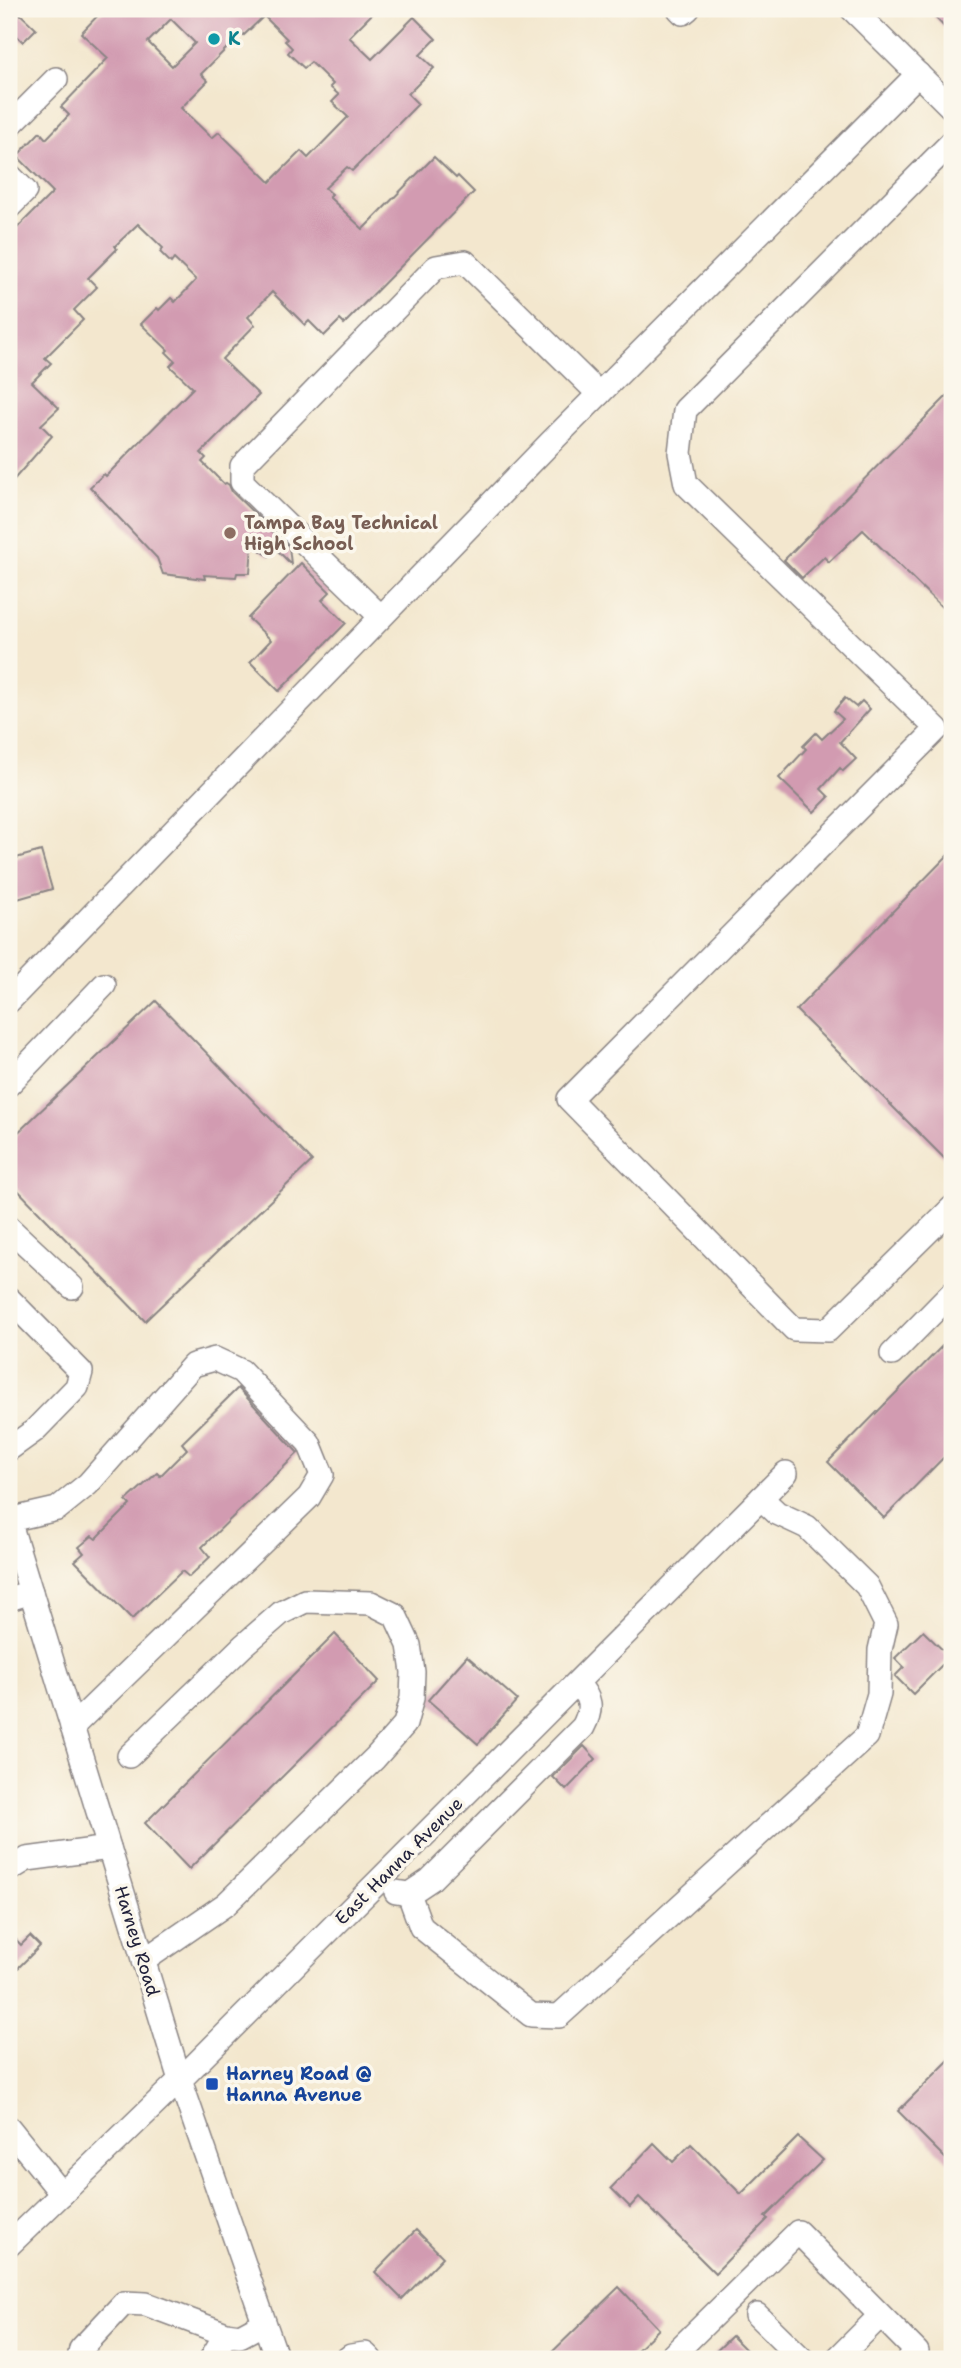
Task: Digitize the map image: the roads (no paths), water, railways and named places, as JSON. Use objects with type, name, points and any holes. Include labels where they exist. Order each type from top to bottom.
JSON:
[{"type":"street","points":[[679,9],[683,13],[688,9]]},
{"type":"street","points":[[852,9],[952,108]]},
{"type":"street","points":[[9,1001],[380,616],[431,568],[598,394],[918,74]]},
{"type":"street","points":[[9,126],[56,79]]},
{"type":"street","points":[[952,142],[685,410],[680,453],[686,484],[937,729],[569,1099],[794,1329],[828,1330],[952,1208]]},
{"type":"street","points":[[9,175],[25,191],[9,207]]},
{"type":"street","points":[[380,616],[243,482],[243,466],[436,267],[465,262],[598,394]]},
{"type":"street","points":[[9,1084],[104,985]]},
{"type":"street","points":[[9,1228],[72,1287]]},
{"type":"street","points":[[892,1354],[952,1293]]},
{"type":"street","points":[[9,1299],[81,1373],[77,1387],[34,1431],[9,1449]]},
{"type":"street","points":[[9,1520],[57,1509],[89,1484],[193,1365],[215,1359],[240,1371],[309,1443],[322,1475],[310,1497],[72,1727]]},
{"type":"street","name":"East Hanna Avenue","points":[[9,2245],[180,2080],[786,1474]]},
{"type":"street","points":[[409,1894],[421,1927],[531,2015],[559,2016],[867,1736],[878,1694],[880,1650],[886,1624],[867,1586],[807,1527],[777,1513],[761,1498]]},
{"type":"street","name":"Harney Road","points":[[9,1520],[180,2080],[277,2359]]},
{"type":"street","points":[[9,1599],[31,1592]]},
{"type":"street","points":[[129,1756],[243,1646],[281,1613],[305,1601],[371,1603],[395,1615],[409,1645],[413,1672],[412,1698],[405,1724],[375,1758],[226,1904],[143,1961]]},
{"type":"street","points":[[378,1882],[396,1892],[409,1894],[430,1880],[583,1727],[591,1703],[577,1683]]},
{"type":"street","points":[[9,1870],[27,1859],[109,1848]]},
{"type":"street","points":[[9,2128],[62,2194]]},
{"type":"street","points":[[669,2359],[798,2232],[917,2352],[910,2359]]},
{"type":"street","points":[[77,2358],[81,2348],[124,2303],[146,2304],[240,2336],[264,2323]]},
{"type":"street","points":[[757,2315],[802,2359]]},
{"type":"street","points":[[836,2359],[880,2316]]},
{"type":"street","points":[[211,2359],[226,2333]]},
{"type":"street","points":[[347,2359],[365,2354],[370,2359]]},
{"type":"place","name":"K","points":[[214,39]]},
{"type":"place","name":"Tampa Bay Technical High School","points":[[230,533]]},
{"type":"place","name":"Harney Road @ Hanna Avenue","points":[[212,2084]]}]
